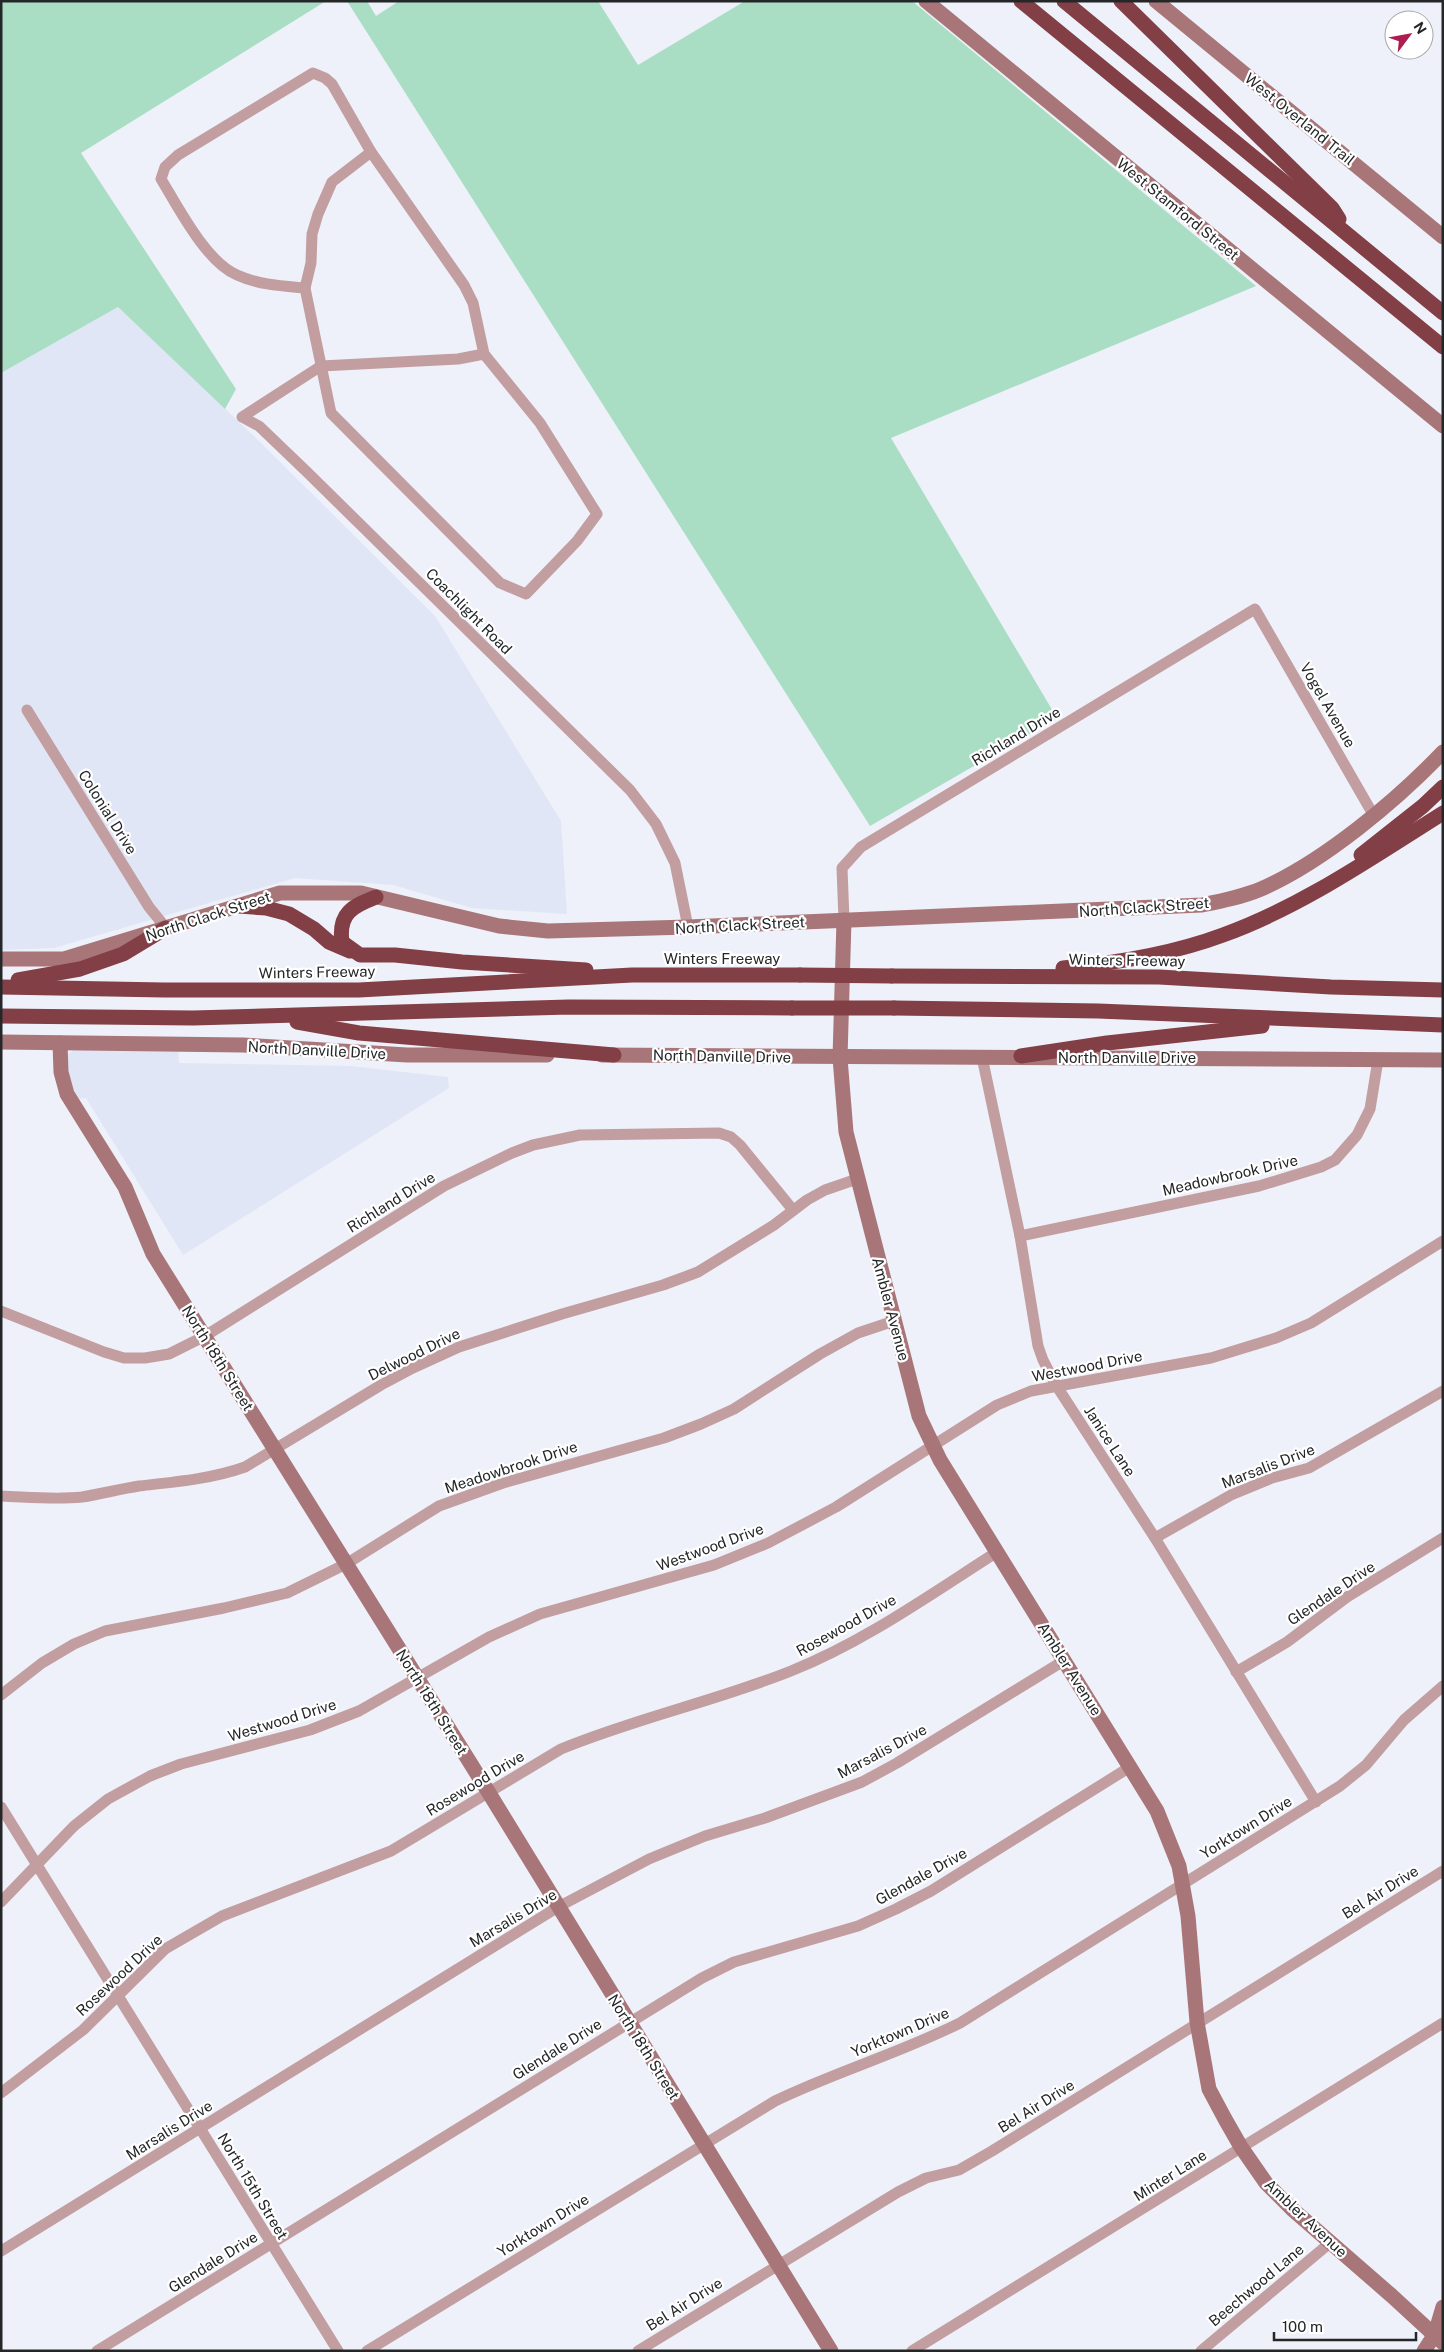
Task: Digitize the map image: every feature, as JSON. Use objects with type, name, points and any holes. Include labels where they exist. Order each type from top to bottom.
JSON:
[{"type":"highway","points":[[1021,1],[1443,348]]},
{"type":"highway","points":[[1064,1],[1443,313]]},
{"type":"highway","points":[[1121,1],[1332,208],[1347,233]]},
{"type":"highway","points":[[1285,907],[1366,851],[1443,787]]},
{"type":"highway","points":[[975,975],[1123,961],[1223,935],[1285,907],[1363,864],[1443,813]]},
{"type":"highway","points":[[360,955],[342,942],[341,933],[351,907],[376,897]]},
{"type":"highway","points":[[239,906],[266,908],[289,914],[314,929],[329,942],[360,955],[395,955],[632,975]]},
{"type":"highway","points":[[1,982],[80,969],[123,954],[166,928]]},
{"type":"highway","name":"Winters Freeway","points":[[1,987],[164,990],[358,990],[632,975],[975,975],[1159,977],[1331,987],[1443,990]]},
{"type":"highway","points":[[1,1016],[194,1018],[569,1007],[894,1008],[1098,1011],[1443,1025]]},
{"type":"highway","points":[[264,1016],[359,1033],[614,1055]]},
{"type":"highway","points":[[1021,1056],[1225,1030],[1327,1021]]},
{"type":"main road","name":"West Stamford Street","points":[[926,1],[1443,426]]},
{"type":"main road","name":"West Overland Trail","points":[[1156,1],[1443,237]]},
{"type":"main road","name":"North Clack Street","points":[[1,959],[64,959],[280,893],[361,893],[499,926],[548,931],[688,927],[1202,905],[1237,898],[1275,882],[1346,837],[1374,816],[1443,752]]},
{"type":"main road","name":"Ambler Avenue","points":[[844,920],[840,1058],[846,1132],[919,1416],[932,1445],[1157,1811],[1171,1841],[1183,1884],[1197,2022],[1210,2089],[1241,2147],[1266,2183],[1292,2209],[1439,2339]]},
{"type":"main road","name":"North Danville Drive","points":[[1,1042],[243,1045],[407,1055],[840,1058],[1021,1056],[1443,1060]]},
{"type":"main road","name":"North 18th Street","points":[[60,1043],[61,1072],[67,1094],[125,1187],[153,1254],[489,1793],[831,2351]]},
{"type":"main road","points":[[1424,2351],[1439,2339],[1443,2307]]},
{"type":"street","points":[[305,288],[258,283],[235,275],[221,266],[192,230],[161,179],[165,166],[178,155],[313,73],[325,78],[332,84],[371,152],[464,285],[473,302],[484,354],[540,424],[597,514],[577,540],[526,594],[500,583],[331,413],[305,288],[311,263],[312,234],[325,195],[332,182],[371,152]]},
{"type":"street","points":[[321,366],[458,359],[484,354]]},
{"type":"street","name":"Coachlight Road","points":[[321,366],[242,416],[259,426],[307,472],[630,790],[656,824],[675,863],[688,927]]},
{"type":"street","name":"Vogel Avenue","points":[[1255,609],[1374,816]]},
{"type":"street","name":"Richland Drive","points":[[844,920],[842,868],[862,846],[1255,609]]},
{"type":"street","name":"Colonial Drive","points":[[27,710],[149,907],[166,928]]},
{"type":"street","name":"Janice Lane","points":[[982,1057],[1020,1236],[1038,1346],[1043,1360],[1056,1385],[1155,1538],[1316,1802]]},
{"type":"street","name":"Meadowbrook Drive","points":[[1020,1236],[1259,1186],[1321,1167],[1335,1160],[1358,1135],[1370,1109],[1378,1060]]},
{"type":"street","name":"Richland Drive","points":[[1,1311],[104,1352],[124,1358],[145,1358],[169,1354],[205,1336],[444,1186],[504,1157],[533,1145],[552,1140],[602,1134],[719,1133],[730,1137],[740,1144],[793,1210]]},
{"type":"street","name":"Delwood Drive","points":[[1,1496],[39,1499],[82,1497],[138,1487],[176,1483],[228,1473],[245,1467],[381,1385],[420,1364],[459,1346],[664,1285],[698,1272],[774,1225],[793,1210],[825,1190],[857,1179]]},
{"type":"street","name":"Westwood Drive","points":[[1,1902],[74,1826],[108,1799],[150,1776],[181,1764],[310,1730],[359,1711],[489,1637],[540,1614],[714,1564],[768,1543],[836,1507],[996,1405],[1031,1391],[1211,1358],[1276,1338],[1311,1323],[1443,1241]]},
{"type":"street","name":"Meadowbrook Drive","points":[[1,1695],[42,1663],[74,1644],[105,1631],[224,1608],[287,1593],[346,1564],[439,1506],[503,1483],[664,1438],[701,1424],[734,1409],[820,1354],[858,1333],[894,1321]]},
{"type":"street","name":"Marsalis Drive","points":[[1155,1538],[1231,1495],[1272,1478],[1309,1468],[1443,1391]]},
{"type":"street","name":"Glendale Drive","points":[[1236,1672],[1286,1642],[1347,1597],[1443,1538]]},
{"type":"street","name":"Rosewood Drive","points":[[1,2093],[83,2030],[166,1949],[222,1916],[391,1850],[562,1749],[588,1738],[704,1702],[793,1671],[886,1622],[997,1552]]},
{"type":"street","name":"Marsalis Drive","points":[[1,2251],[558,1907],[649,1859],[705,1836],[765,1818],[862,1782],[944,1735],[1065,1660]]},
{"type":"street","name":"Yorktown Drive","points":[[367,2351],[774,2101],[808,2085],[929,2038],[960,2023],[1316,1802],[1359,1772],[1404,1720],[1443,1686]]},
{"type":"street","name":"Glendale Drive","points":[[97,2351],[702,1978],[734,1962],[858,1926],[896,1909],[931,1891],[1130,1767]]},
{"type":"street","name":"North 15th Street","points":[[1,1807],[338,2351]]},
{"type":"street","name":"Bel Air Drive","points":[[638,2351],[898,2192],[926,2178],[958,2170],[992,2151],[1443,1871]]},
{"type":"street","name":"Minter Lane","points":[[912,2351],[1158,2201],[1241,2147],[1443,2023]]},
{"type":"street","name":"Beechwood Lane","points":[[1200,2351],[1331,2242]]},
{"type":"shaded area","points":[[118,307],[257,439],[435,616],[561,821],[567,914],[472,908],[393,885],[295,878],[54,948],[1,950],[1,373]]},
{"type":"shaded area","points":[[75,1049],[178,1050],[179,1063],[351,1066],[448,1077],[449,1088],[183,1255],[86,1098],[78,1099],[74,1092],[68,1070],[67,1055]]},
{"type":"green space","points":[[1,1],[326,1],[81,153],[236,389],[225,409],[118,307],[1,373]]},
{"type":"green space","points":[[347,1],[367,1],[376,16],[399,1],[598,1],[638,65],[745,1],[912,1],[1256,286],[891,438],[1057,718],[870,826]]}]
